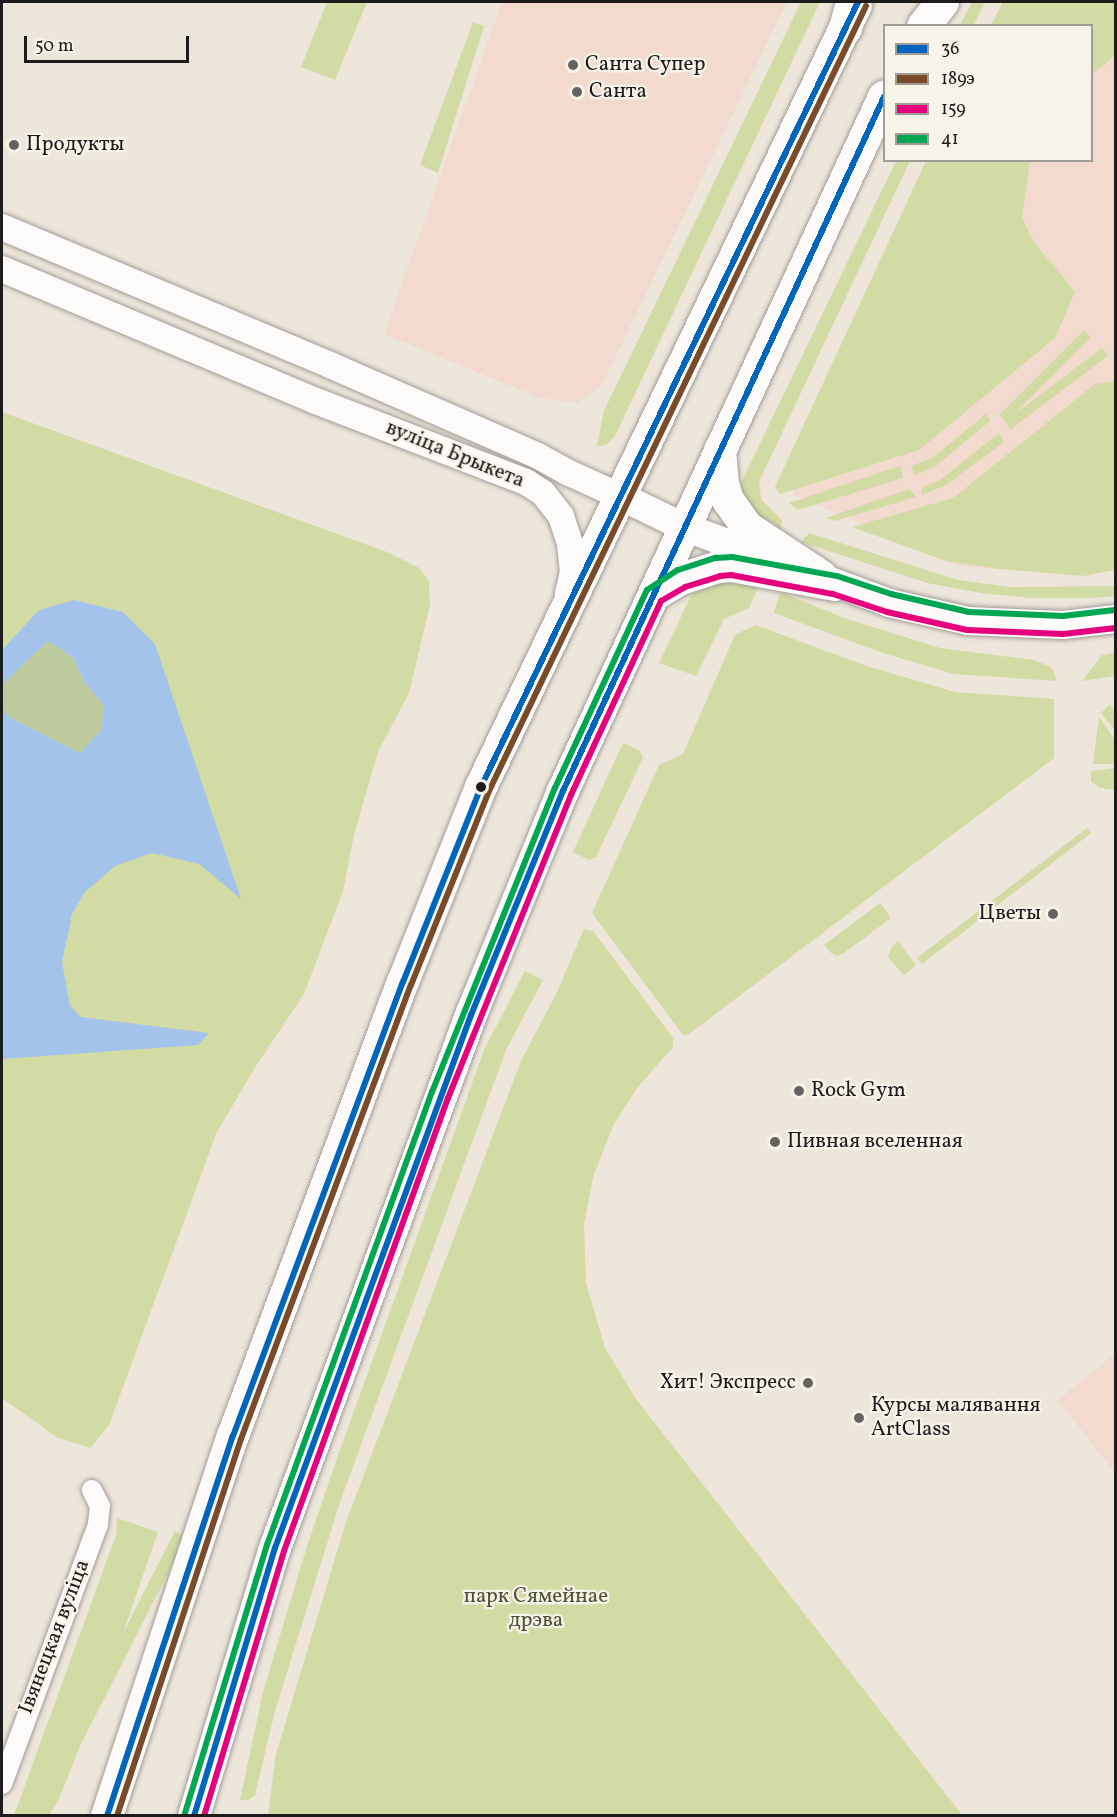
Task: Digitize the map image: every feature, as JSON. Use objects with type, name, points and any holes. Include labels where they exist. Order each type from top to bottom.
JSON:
[{"type":"highway","points":[[925,24],[942,2]]},
{"type":"main road","points":[[917,24],[927,2]]},
{"type":"main road","points":[[107,1815],[233,1437],[403,982],[481,787],[565,609],[622,496],[851,10]]},
{"type":"main road","points":[[194,1815],[275,1548],[440,1095],[563,791],[883,101]]},
{"type":"main road","points":[[720,450],[723,483],[728,500],[747,527],[835,585]]},
{"type":"main road","points":[[622,496],[684,527],[835,585],[889,603],[968,621],[1063,625],[1116,619]]},
{"type":"main road","points":[[654,595],[681,579],[718,567],[732,566],[835,585]]},
{"type":"street","name":"вуліца Брыкета","points":[[10,231],[330,365],[538,456],[569,473],[622,496]]},
{"type":"street","points":[[2,269],[10,231]]},
{"type":"street","name":"вуліца Брыкета","points":[[2,269],[316,401],[526,482],[543,493],[561,516],[570,544],[573,572],[565,609]]},
{"type":"street","points":[[316,401],[330,365]]},
{"type":"street","name":"Івянецкая вуліца","points":[[2,1785],[98,1524],[100,1506],[92,1490]]},
{"type":"shaded area","points":[[502,2],[787,2],[602,385],[577,403],[540,398],[384,334]]},
{"type":"shaded area","points":[[1115,2],[1115,570],[1083,576],[958,566],[794,495],[790,465],[935,162],[1093,162],[1093,25]]},
{"type":"shaded area","points":[[1115,1354],[1115,1473],[1058,1400]]},
{"type":"green space","points":[[327,2],[367,2],[335,80],[301,67]]},
{"type":"green space","points":[[801,2],[820,2],[615,436],[607,444],[597,447],[603,413]]},
{"type":"green space","points":[[972,2],[985,2],[974,24],[961,24]]},
{"type":"green space","points":[[1003,2],[1115,2],[1115,55],[1093,74],[1093,24],[992,24]]},
{"type":"green space","points":[[473,22],[484,26],[438,173],[420,165]]},
{"type":"green space","points":[[896,162],[910,162],[759,482],[761,499],[782,520],[781,534],[765,528],[742,500],[741,483]]},
{"type":"green space","points":[[926,162],[1030,162],[1022,217],[1031,238],[1075,292],[1055,338],[919,450],[780,494],[775,487]]},
{"type":"green space","points":[[1084,330],[1091,337],[1006,422],[999,415]]},
{"type":"green space","points":[[1102,348],[1108,356],[1011,429],[1005,421]]},
{"type":"green space","points":[[1115,381],[1115,570],[1083,576],[1000,569],[946,561],[852,527],[953,498],[1095,384]]},
{"type":"green space","points":[[2,412],[387,552],[419,568],[429,581],[430,605],[409,693],[378,752],[354,835],[343,891],[304,994],[254,1069],[217,1132],[109,1425],[91,1448],[58,1438],[2,1398]]},
{"type":"green space","points":[[986,414],[990,421],[936,466],[914,475],[911,466],[932,458]]},
{"type":"green space","points":[[999,433],[1004,442],[946,485],[922,495],[921,488],[940,480]]},
{"type":"green space","points":[[900,466],[903,478],[798,510],[789,503]]},
{"type":"green space","points":[[909,489],[916,497],[835,521],[826,518]]},
{"type":"green space","points":[[809,533],[958,580],[1009,587],[1115,586],[1115,596],[1031,598],[981,593],[927,583],[801,542]]},
{"type":"green space","points":[[724,579],[759,585],[749,608],[724,619],[696,676],[659,663],[690,598],[698,588]]},
{"type":"green space","points":[[780,592],[847,619],[940,648],[1034,660],[1051,667],[1057,681],[954,674],[883,653],[774,613]]},
{"type":"green space","points":[[755,625],[867,666],[955,692],[1054,699],[1054,758],[689,1034],[683,1035],[592,913],[659,765],[683,754],[735,635]]},
{"type":"green space","points":[[48,641],[72,657],[85,683],[103,705],[102,729],[80,753],[10,717],[2,709],[2,685]]},
{"type":"green space","points":[[1115,653],[1115,676],[1082,681],[1102,655]]},
{"type":"green space","points":[[1110,704],[1115,712],[1115,731],[1101,713]]},
{"type":"green space","points":[[1099,717],[1115,740],[1115,764],[1093,764]]},
{"type":"green space","points":[[623,743],[639,750],[643,758],[596,857],[589,860],[573,852]]},
{"type":"green space","points":[[1115,768],[1115,790],[1100,788],[1091,782],[1091,771]]},
{"type":"green space","points":[[1087,828],[1091,833],[922,964],[917,958]]},
{"type":"green space","points":[[880,903],[891,918],[844,953],[837,956],[831,953],[824,945]]},
{"type":"green space","name":"парк Сямейнае дрэва","points":[[584,929],[593,931],[673,1038],[673,1047],[637,1088],[613,1126],[593,1177],[584,1225],[586,1283],[605,1348],[636,1399],[962,1815],[268,1815],[276,1754],[346,1522],[521,1061],[556,994]]},
{"type":"green space","points":[[898,941],[916,965],[904,976],[888,957],[891,948]]},
{"type":"green space","points":[[525,971],[543,980],[506,1050],[340,1502],[275,1711],[255,1795],[248,1800],[240,1800],[263,1692],[307,1546],[335,1464],[484,1050]]},
{"type":"green space","points":[[117,1518],[158,1532],[111,1668],[59,1799],[49,1815],[14,1815],[116,1535]]},
{"type":"green space","points":[[175,1531],[187,1537],[49,1807],[37,1801]]},
{"type":"water","points":[[74,600],[123,612],[155,644],[241,899],[199,864],[152,853],[115,866],[85,892],[72,914],[62,962],[70,1006],[81,1017],[209,1033],[198,1045],[2,1059],[2,709],[11,718],[80,753],[102,729],[103,705],[85,683],[72,657],[48,641],[2,685],[2,650],[39,610]]},
{"type":"transit line","name":"36","points":[[107,1816],[233,1436],[403,982],[481,787],[858,2]]},
{"type":"transit line","name":"189э","points":[[117,1816],[241,1439],[411,985],[489,791],[866,6]]},
{"type":"transit line","name":"36","points":[[194,1816],[275,1548],[471,1015],[563,791],[883,99]]},
{"type":"transit line","name":"41","points":[[185,1813],[267,1545],[432,1092],[555,788],[647,590],[678,570],[716,558],[732,557],[837,576],[891,594],[969,612],[1063,616],[1115,610]]},
{"type":"transit line","name":"159","points":[[204,1816],[284,1551],[448,1098],[571,795],[661,601],[685,587],[720,576],[731,575],[833,594],[887,612],[967,630],[1063,634],[1116,628]]},
{"type":"place","name":"Санта Супер","points":[[573,65]]},
{"type":"place","name":"Санта","points":[[577,92]]},
{"type":"place","name":"Продукты","points":[[14,145]]},
{"type":"place","name":"Цветы","points":[[1053,914]]},
{"type":"place","name":"Rock Gym","points":[[799,1091]]},
{"type":"place","name":"Пивная вселенная","points":[[775,1142]]},
{"type":"place","name":"Хит! Экспресс","points":[[808,1383]]},
{"type":"place","name":"Курсы малявання ArtClass","points":[[859,1418]]}]
